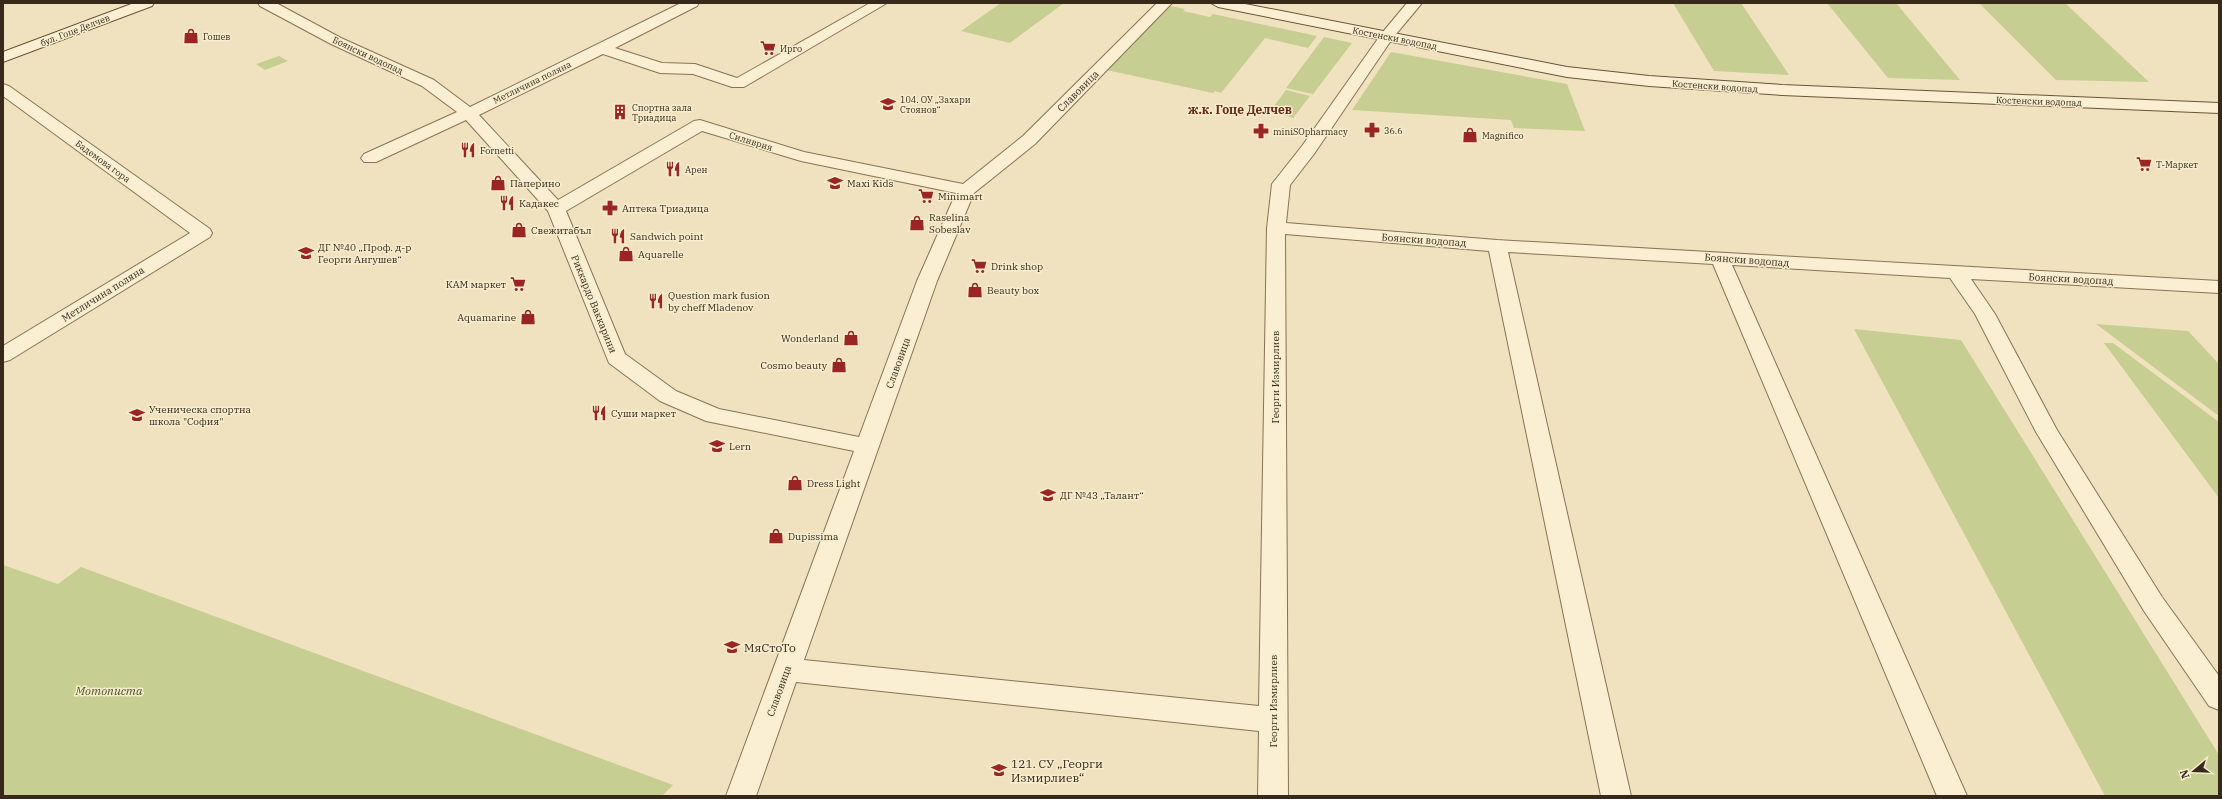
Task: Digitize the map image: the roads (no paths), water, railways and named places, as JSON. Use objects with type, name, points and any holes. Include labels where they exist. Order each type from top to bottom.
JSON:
[{"type":"street","name":"бул. Гоце Делчев","points":[[3,57],[147,3]]},
{"type":"street","name":"Боянски водопад","points":[[265,3],[336,41],[428,83],[468,113]]},
{"type":"street","name":"Метличина поляна","points":[[370,158],[468,113],[692,3]]},
{"type":"street","points":[[601,48],[660,68],[695,69],[738,84],[880,3]]},
{"type":"street","name":"Славовица","points":[[741,796],[927,281],[966,190],[1029,140],[1165,3]]},
{"type":"street","name":"Костенски водопад","points":[[1218,3],[1567,72],[1649,81],[1782,90],[2219,108]]},
{"type":"street","name":"Георги Измирлиев","points":[[1273,796],[1276,228],[1281,184],[1308,150],[1387,36],[1415,3]]},
{"type":"street","name":"Бадемова гора","points":[[3,89],[203,233]]},
{"type":"street","name":"Риккардо Ваккарини","points":[[468,113],[556,209],[616,358],[668,396],[714,416],[867,446]]},
{"type":"street","name":"Силиврия","points":[[556,209],[700,125],[801,156],[966,190]]},
{"type":"street","name":"Боянски водопад","points":[[1276,228],[1497,246],[2219,287]]},
{"type":"street","name":"Метличина поляна","points":[[3,355],[203,233]]},
{"type":"street","points":[[1497,246],[1616,796]]},
{"type":"street","points":[[1720,259],[1952,796]]},
{"type":"street","points":[[1957,273],[1985,314],[2055,445],[2153,604],[2219,698]]},
{"type":"street","points":[[786,670],[1273,720]]},
{"type":"place","name":"Гошев","points":[[191,36]]},
{"type":"place","name":"Ирго","points":[[768,48]]},
{"type":"place","name":"104. ОУ „Захари Стоянов“","points":[[888,104]]},
{"type":"place","name":"Спортна зала Триадица","points":[[620,112]]},
{"type":"place","name":"36.6","points":[[1372,130]]},
{"type":"place","name":"miniSOpharmacy","points":[[1261,131]]},
{"type":"place","name":"Magnifico","points":[[1470,135]]},
{"type":"place","name":"Fornetti","points":[[468,150]]},
{"type":"place","name":"Т-Маркет","points":[[2144,164]]},
{"type":"place","name":"Арен","points":[[673,169]]},
{"type":"place","name":"Паперино","points":[[498,183]]},
{"type":"place","name":"Maxi Kids","points":[[835,183]]},
{"type":"place","name":"Minimart","points":[[926,196]]},
{"type":"place","name":"Кадакес","points":[[507,203]]},
{"type":"place","name":"Аптека Триадица","points":[[610,208]]},
{"type":"place","name":"Raselina Sobeslav","points":[[917,223]]},
{"type":"place","name":"Свежитабъл","points":[[519,230]]},
{"type":"place","name":"Sandwich point","points":[[618,236]]},
{"type":"place","name":"ДГ №40 „Проф. д-р Георги Ангушев“","points":[[306,253]]},
{"type":"place","name":"Aquarelle","points":[[626,254]]},
{"type":"place","name":"Drink shop","points":[[979,266]]},
{"type":"place","name":"КАМ маркет","points":[[518,284]]},
{"type":"place","name":"Beauty box","points":[[975,290]]},
{"type":"place","name":"Question mark fusion by cheff Mladenov","points":[[656,301]]},
{"type":"place","name":"Aquamarine","points":[[528,317]]},
{"type":"place","name":"Wonderland","points":[[851,338]]},
{"type":"place","name":"Cosmo beauty","points":[[839,365]]},
{"type":"place","name":"Суши маркет","points":[[599,413]]},
{"type":"place","name":"Ученическа спортна школа \"София\"","points":[[137,415]]},
{"type":"place","name":"Lern","points":[[717,446]]},
{"type":"place","name":"Dress Light","points":[[795,483]]},
{"type":"place","name":"ДГ №43 „Талант“","points":[[1048,495]]},
{"type":"place","name":"Dupissima","points":[[776,536]]},
{"type":"place","name":"МяСтоТо","points":[[732,647]]},
{"type":"place","name":"121. СУ „Георги Измирлиев“","points":[[999,770]]},
{"type":"district","name":"ж.к. Гоце Делчев","points":[[1240,109]]},
{"type":"park label","name":"Мотописта","points":[[109,690]]}]
